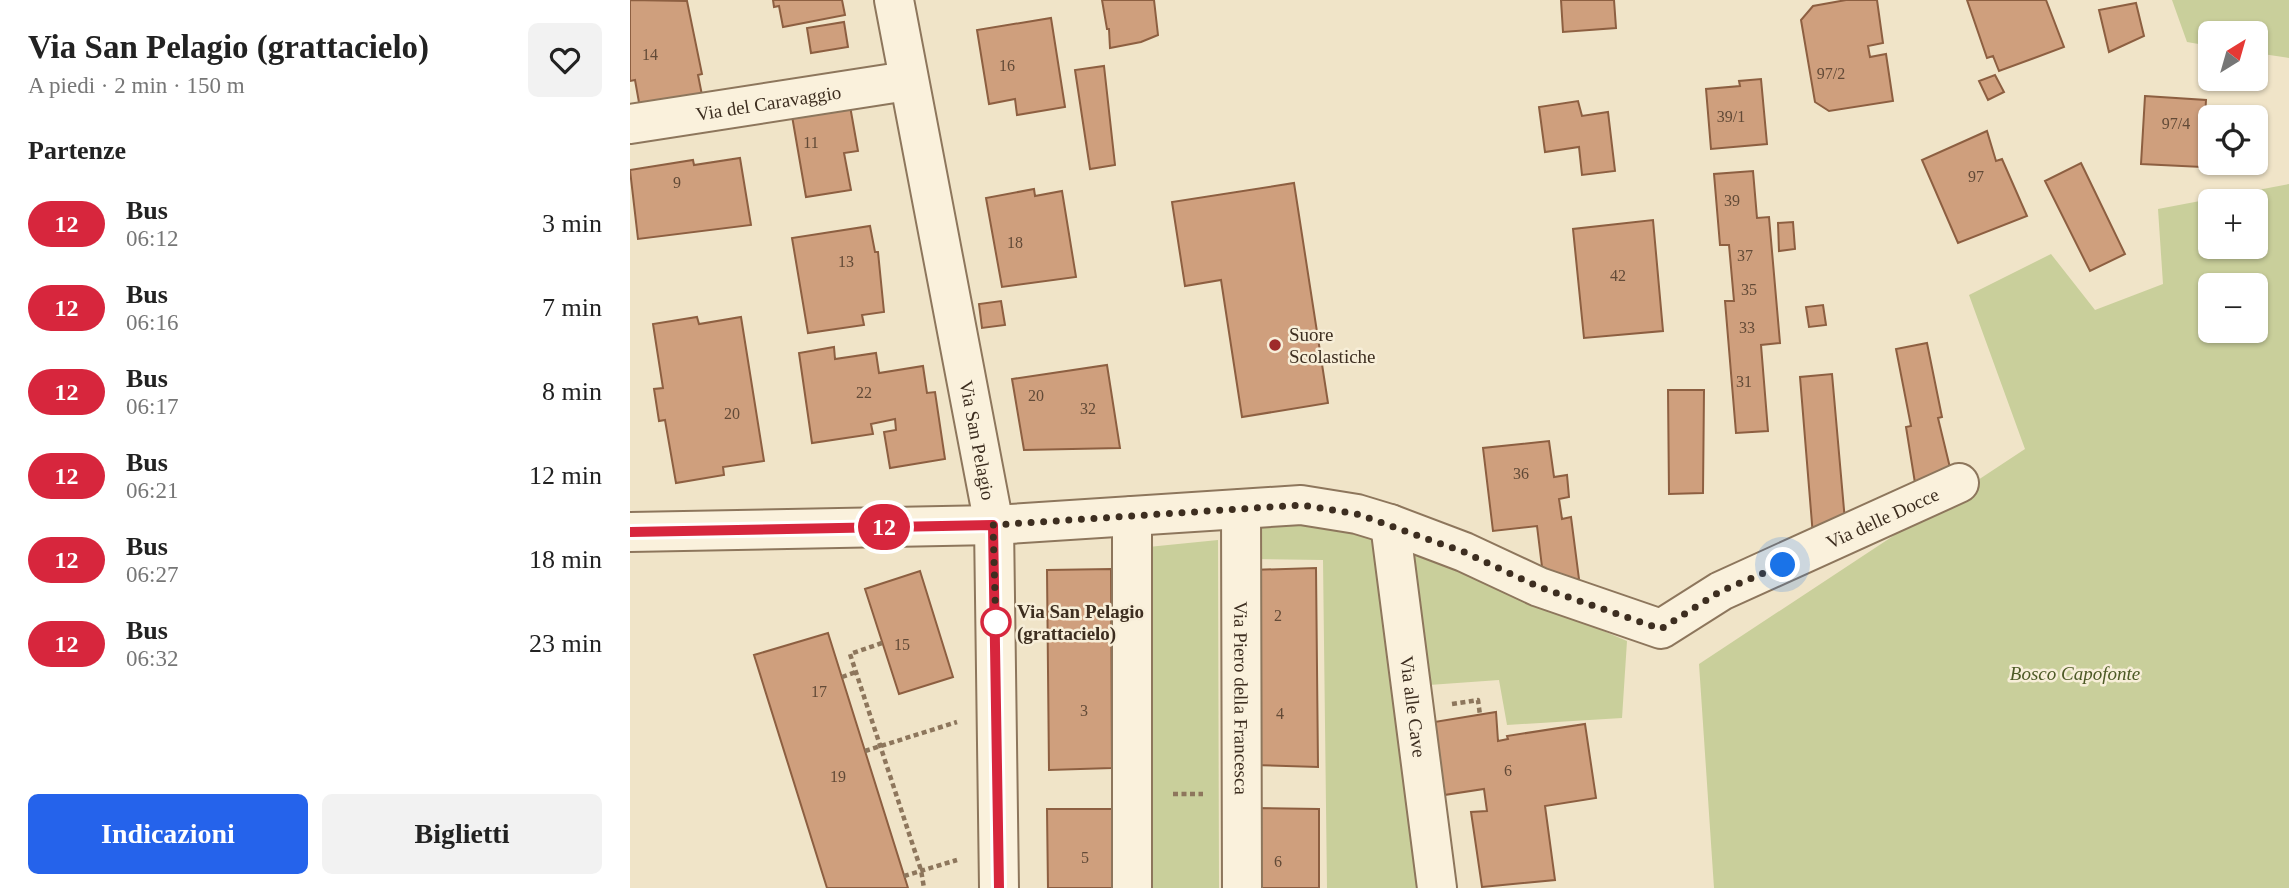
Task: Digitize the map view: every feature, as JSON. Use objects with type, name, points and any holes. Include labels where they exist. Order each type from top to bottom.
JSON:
[{"type":"street","name":"Via San Pelagio","points":[[894,0],[907,81],[993,525],[999,888]]},
{"type":"street","name":"Via del Caravaggio","points":[[630,124],[907,81]]},
{"type":"street","name":"Via delle Docce","points":[[630,532],[993,525],[1301,505],[1357,514],[1390,524],[1464,552],[1539,587],[1661,629],[1721,591],[1959,483]]},
{"type":"street","name":"Via Piero della Francesca","points":[[1241,509],[1242,888]]},
{"type":"street","points":[[1132,516],[1132,888]]},
{"type":"street","name":"Via alle Cave","points":[[1390,524],[1437,888]]},
{"type":"path","points":[[882,643],[850,654],[921,870],[924,888]]},
{"type":"path","points":[[842,677],[856,672]]},
{"type":"path","points":[[865,751],[998,709]]},
{"type":"path","points":[[1132,794],[1242,794]]},
{"type":"path","points":[[904,876],[921,870]]},
{"type":"green space","points":[[2172,0],[2289,0],[2289,58],[2268,55],[2268,21],[2198,21],[2198,44],[2187,42]]},
{"type":"green space","name":"Bosco Capofonte","points":[[2289,184],[2289,888],[1714,888],[1699,664],[2025,449],[1969,295],[2051,254],[2095,310],[2163,284],[2158,209],[2198,201],[2198,259],[2268,259],[2268,189],[2263,189]]},
{"type":"green space","points":[[1306,520],[1372,535],[1417,888],[1327,888],[1323,560],[1252,559],[1253,521]]},
{"type":"green space","points":[[1218,540],[1219,888],[1151,888],[1148,547]]},
{"type":"green space","points":[[1413,550],[1627,641],[1622,718],[1507,725],[1499,680],[1429,685]]},
{"type":"building","points":[[630,0],[687,1],[702,74],[698,75],[702,95],[640,108],[635,80],[630,81]]},
{"type":"building","points":[[773,0],[842,0],[845,15],[783,27],[779,6],[774,7]]},
{"type":"building","points":[[1102,0],[1154,0],[1158,35],[1141,42],[1110,48],[1109,29]]},
{"type":"building","points":[[1561,0],[1614,0],[1616,28],[1563,32]]},
{"type":"building","points":[[1846,0],[1877,0],[1883,43],[1868,46],[1870,57],[1886,54],[1893,101],[1829,111],[1815,102],[1801,20],[1813,6]]},
{"type":"building","points":[[1967,0],[2046,0],[2064,47],[1999,71],[1993,56],[1987,58]]},
{"type":"building","points":[[2136,3],[2144,36],[2109,52],[2099,10]]},
{"type":"building","points":[[1051,18],[1065,107],[1017,115],[1015,99],[989,104],[977,30]]},
{"type":"building","points":[[844,22],[848,47],[811,53],[807,28]]},
{"type":"building","points":[[1104,66],[1115,165],[1090,169],[1075,70]]},
{"type":"building","points":[[1995,75],[2004,92],[1988,100],[1979,81]]},
{"type":"building","points":[[1761,79],[1767,144],[1711,149],[1706,89],[1740,86],[1739,81]]},
{"type":"building","points":[[2145,96],[2206,100],[2206,105],[2198,105],[2198,167],[2141,164]]},
{"type":"building","points":[[1578,101],[1582,116],[1608,112],[1615,171],[1582,175],[1579,147],[1545,152],[1539,107]]},
{"type":"building","points":[[850,106],[858,151],[844,153],[851,190],[806,197],[792,116]]},
{"type":"building","points":[[1987,131],[1996,161],[2002,159],[2027,216],[1958,243],[1922,160]]},
{"type":"building","points":[[740,158],[751,225],[638,239],[630,170],[693,160],[694,165]]},
{"type":"building","points":[[2081,163],[2125,254],[2090,271],[2045,181]]},
{"type":"building","points":[[1753,171],[1757,218],[1769,217],[1780,343],[1761,345],[1768,431],[1736,433],[1725,301],[1734,301],[1729,245],[1720,245],[1714,174]]},
{"type":"building","name":"Suore Scolastiche","points":[[1294,183],[1328,403],[1242,417],[1221,280],[1185,286],[1172,202]]},
{"type":"building","points":[[1034,189],[1035,196],[1062,191],[1076,277],[1002,287],[986,198]]},
{"type":"building","points":[[1653,220],[1663,331],[1584,338],[1573,229]]},
{"type":"building","points":[[1793,222],[1795,249],[1779,251],[1778,223]]},
{"type":"building","points":[[870,226],[875,252],[878,252],[884,312],[862,315],[864,325],[808,333],[792,238]]},
{"type":"building","points":[[1001,301],[1005,325],[982,328],[979,304]]},
{"type":"building","points":[[1823,305],[1826,325],[1809,327],[1806,307]]},
{"type":"building","points":[[697,317],[699,324],[741,317],[764,461],[723,467],[724,475],[676,483],[665,420],[659,421],[654,389],[663,388],[653,324]]},
{"type":"building","points":[[1927,343],[1942,417],[1938,418],[1952,476],[1915,483],[1906,427],[1911,426],[1896,349]]},
{"type":"building","points":[[834,347],[835,359],[876,353],[879,373],[923,366],[927,393],[935,392],[945,459],[890,468],[884,432],[896,430],[895,419],[871,424],[873,434],[812,443],[799,353]]},
{"type":"building","points":[[1107,365],[1120,448],[1024,450],[1012,379]]},
{"type":"building","points":[[1832,374],[1845,521],[1813,536],[1800,377]]},
{"type":"building","points":[[1668,390],[1704,390],[1703,493],[1669,494]]},
{"type":"building","points":[[1549,441],[1554,477],[1567,475],[1569,497],[1559,499],[1562,519],[1571,517],[1579,579],[1544,583],[1537,526],[1493,531],[1483,448]]},
{"type":"building","points":[[1316,568],[1318,767],[1253,765],[1251,570]]},
{"type":"building","points":[[1111,569],[1112,768],[1049,770],[1047,570]]},
{"type":"building","points":[[920,571],[953,677],[899,694],[865,589]]},
{"type":"building","points":[[828,633],[908,888],[827,888],[754,655]]},
{"type":"building","points":[[1496,712],[1498,741],[1508,739],[1507,736],[1585,724],[1596,798],[1545,806],[1555,880],[1482,887],[1471,812],[1487,811],[1484,789],[1431,797],[1422,724]]},
{"type":"building","points":[[1254,808],[1319,809],[1319,888],[1253,888]]},
{"type":"building","points":[[1047,809],[1112,809],[1113,888],[1048,888]]},
{"type":"bus line","name":"12","points":[[630,532],[993,525],[999,888]]},
{"type":"place","name":"Suore Scolastiche","points":[[1275,345]]},
{"type":"place","name":"Via San Pelagio (grattacielo)","points":[[996,622]]},
{"type":"route","points":[[996,622],[996,630],[993,525],[1301,505],[1357,514],[1390,524],[1464,552],[1539,587],[1661,629],[1721,591],[1783,565]]}]
